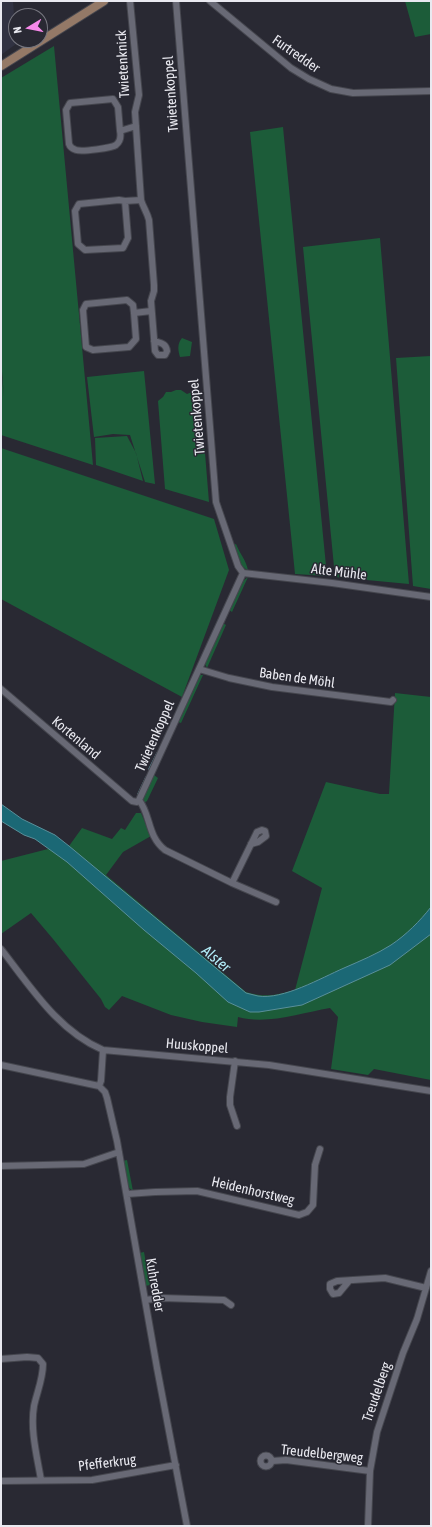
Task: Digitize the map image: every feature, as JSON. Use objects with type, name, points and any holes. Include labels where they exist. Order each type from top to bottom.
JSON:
[{"type":"street","points":[[1,66],[104,1]]},
{"type":"street","name":"Twietenknick","points":[[130,1],[139,95],[135,112],[141,200],[142,205],[146,210],[148,220],[154,284],[154,291],[151,301],[154,341]]},
{"type":"street","name":"Twietenkoppel","points":[[138,801],[243,573],[238,566],[216,502],[176,1]]},
{"type":"street","name":"Furtredder","points":[[210,1],[290,68],[331,89],[353,93],[431,91]]},
{"type":"street","name":"Twietenknick","points":[[113,99],[118,107],[120,131],[121,139],[118,144],[112,147],[76,150],[69,144],[66,110],[70,103],[113,99]]},
{"type":"street","points":[[120,131],[136,126]]},
{"type":"street","points":[[125,201],[128,238],[123,248],[85,250],[78,244],[75,210],[79,204],[119,200],[141,200]]},
{"type":"street","points":[[127,300],[133,305],[134,313],[136,339],[129,347],[92,350],[86,347],[83,310],[86,304],[127,300]]},
{"type":"street","points":[[134,313],[151,311]]},
{"type":"street","name":"Alte Mühle","points":[[243,573],[332,583],[431,597]]},
{"type":"street","name":"Baben de Möhl","points":[[199,669],[229,678],[272,687],[391,702],[393,700]]},
{"type":"street","name":"Kortenland","points":[[1,689],[132,801],[138,801],[143,806],[155,839],[165,850],[232,883],[276,902]]},
{"type":"street","points":[[232,883],[251,844]]},
{"type":"street","name":"Huuskoppel","points":[[1,949],[38,997],[51,1011],[86,1041],[103,1050],[235,1061],[286,1067],[431,1091]]},
{"type":"street","points":[[1,1065],[99,1086],[101,1081],[103,1050]]},
{"type":"street","points":[[235,1061],[230,1093],[230,1105],[237,1126]]},
{"type":"street","name":"Kuhredder","points":[[99,1086],[105,1092],[107,1098],[119,1152],[157,1368],[187,1526]]},
{"type":"street","name":"Heidenhorstweg","points":[[127,1194],[197,1191],[299,1215],[307,1212],[313,1205],[315,1165],[320,1149]]},
{"type":"street","points":[[1,1166],[84,1164],[119,1152]]},
{"type":"street","name":"Treudelberg","points":[[368,1526],[370,1471],[377,1432],[403,1353],[417,1319],[431,1271]]},
{"type":"street","points":[[349,1281],[385,1278],[426,1288]]},
{"type":"street","points":[[145,1300],[162,1298],[224,1300],[231,1305]]},
{"type":"street","points":[[1,1359],[27,1356],[38,1358],[43,1364],[43,1376],[34,1407],[33,1430],[41,1480]]},
{"type":"street","name":"Treudelbergweg","points":[[272,1461],[286,1460],[370,1471]]},
{"type":"street","name":"Pfefferkrug","points":[[1,1481],[92,1480],[176,1465]]},
{"type":"shaded area","points":[[1,1],[13,1],[13,8],[8,8],[8,48],[11,48],[1,55]]},
{"type":"green space","points":[[405,1],[431,1],[431,34],[415,37]]},
{"type":"green space","points":[[54,46],[93,465],[1,435],[1,368],[4,397],[1,359],[1,78]]},
{"type":"green space","points":[[283,127],[327,576],[295,574],[250,132]]},
{"type":"green space","points":[[380,238],[409,584],[335,577],[303,247]]},
{"type":"green space","points":[[182,338],[192,342],[190,356],[180,357],[178,347]]},
{"type":"green space","points":[[431,356],[431,589],[413,586],[396,358]]},
{"type":"green space","points":[[144,371],[155,484],[145,482],[130,435],[113,434],[94,437],[87,377]]},
{"type":"green space","points":[[181,390],[187,394],[197,390],[200,392],[209,502],[165,489],[158,401],[166,392]]},
{"type":"green space","points":[[127,436],[136,453],[143,481],[96,465],[95,438]]},
{"type":"green space","points":[[1,448],[214,519],[229,570],[182,697],[1,599]]},
{"type":"green space","points":[[236,544],[248,570],[242,566],[238,559],[233,545]]},
{"type":"green space","points":[[248,577],[232,612],[229,610],[243,581]]},
{"type":"green space","points":[[223,623],[226,625],[207,668],[205,664]]},
{"type":"green space","points":[[200,675],[203,675],[181,723],[178,722]]},
{"type":"green space","points":[[395,693],[431,697],[431,1080],[374,1069],[368,1075],[331,1069],[338,1017],[330,1008],[272,1019],[261,1020],[238,1017],[237,1027],[202,1022],[171,1015],[122,996],[109,1010],[105,1007],[101,999],[31,913],[1,934],[1,861],[48,849],[69,846],[82,828],[112,839],[121,828],[125,830],[136,813],[141,813],[151,836],[123,852],[106,875],[246,992],[259,995],[270,995],[295,990],[322,888],[292,871],[326,782],[380,794],[389,794]]},
{"type":"green space","points":[[154,775],[158,778],[147,801],[144,803],[142,798]]},
{"type":"green space","points":[[127,1160],[133,1191],[128,1187],[123,1161]]},
{"type":"green space","points":[[144,1252],[150,1285],[145,1286],[139,1253]]},
{"type":"water","points":[[1,804],[22,819],[55,835],[246,993],[258,996],[268,996],[290,992],[368,957],[386,948],[402,937],[431,907],[431,934],[390,965],[302,1005],[259,1012],[250,1012],[228,1002],[67,862],[35,839],[24,835],[1,821]]},
{"type":"waterway","points":[[149,769],[157,753]]},
{"type":"waterway","points":[[138,794],[146,777]]},
{"type":"water label","name":"Alster","points":[[216,959]]}]
